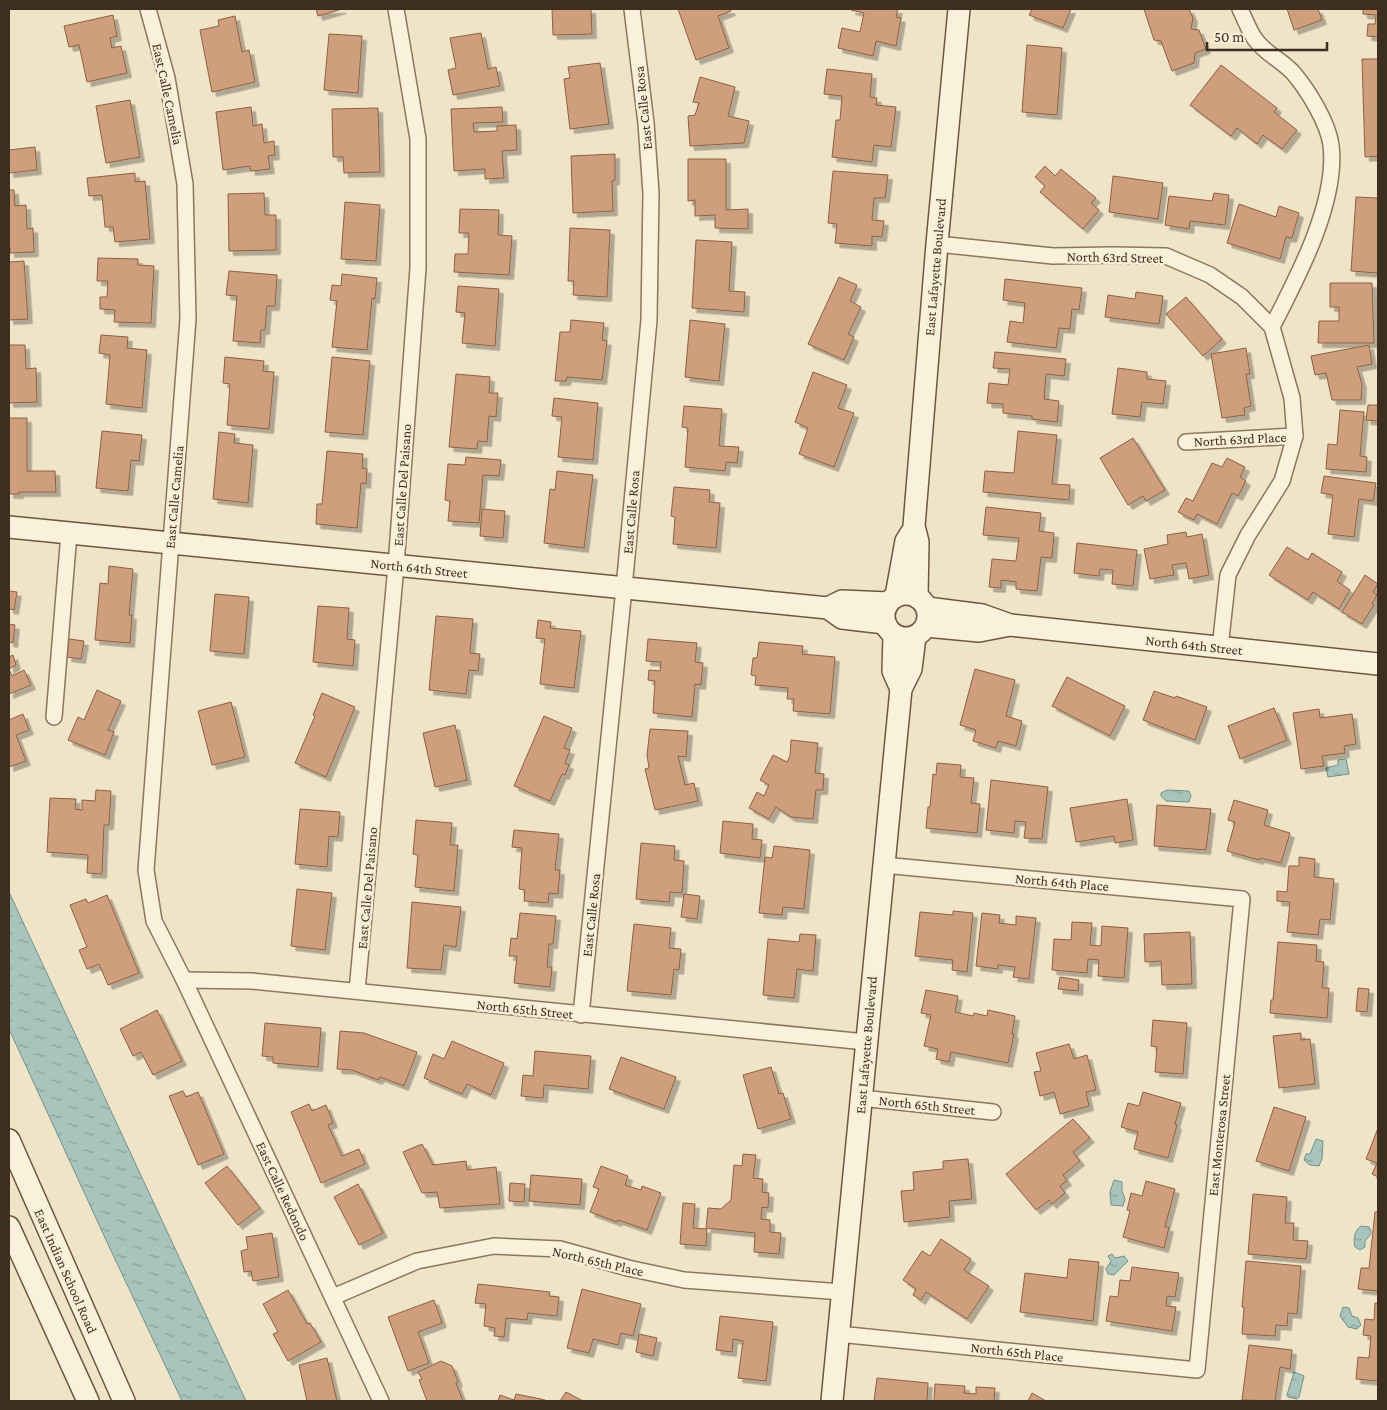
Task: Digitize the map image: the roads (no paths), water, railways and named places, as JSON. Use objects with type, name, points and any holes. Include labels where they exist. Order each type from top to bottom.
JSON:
[{"type":"street","name":"East Calle Camelia","points":[[148,9],[167,78],[185,184],[188,320],[146,870],[154,921],[184,980]]},
{"type":"street","name":"East Calle Del Paisano","points":[[357,991],[396,566],[418,268],[418,139],[396,9]]},
{"type":"street","name":"East Calle Rosa","points":[[581,1014],[624,588],[648,320],[651,193],[646,123],[632,9]]},
{"type":"street","name":"East Lafayette Boulevard","points":[[832,1401],[901,689],[911,669],[921,617],[918,542],[914,526],[937,244],[959,9]]},
{"type":"street","points":[[1220,648],[1228,575],[1248,535],[1282,481],[1294,436],[1292,398],[1272,327],[1308,256],[1328,192],[1331,145],[1319,111],[1294,73],[1256,40],[1240,9]]},
{"type":"street","name":"North 63rd Street","points":[[937,244],[1052,256],[1166,256],[1210,274],[1242,297],[1272,327]]},
{"type":"street","name":"North 63rd Place","points":[[1186,442],[1294,436]]},
{"type":"street","name":"East Lafayette Boulevard","points":[[901,689],[893,671],[889,629],[884,613],[892,599],[906,541],[914,526]]},
{"type":"street","name":"North 64th Street","points":[[9,527],[828,608],[842,618],[889,629],[904,639],[921,617]]},
{"type":"street","points":[[54,717],[69,533]]},
{"type":"street","name":"North 64th Street","points":[[828,608],[842,601],[892,599],[903,594],[921,617]]},
{"type":"street","name":"North 64th Street","points":[[921,617],[982,615],[1010,625],[1378,664]]},
{"type":"street","name":"North 64th Place","points":[[883,865],[1242,899]]},
{"type":"street","name":"East Monterosa Street","points":[[1196,1370],[1242,899]]},
{"type":"street","name":"North 65th Street","points":[[184,980],[252,981],[866,1042]]},
{"type":"street","name":"East Calle Redondo","points":[[184,980],[381,1401]]},
{"type":"street","name":"North 65th Street","points":[[861,1098],[993,1112]]},
{"type":"street","name":"East Indian School Road","points":[[9,1140],[124,1401]]},
{"type":"street","points":[[9,1227],[88,1401]]},
{"type":"street","name":"North 65th Place","points":[[333,1297],[417,1261],[494,1246],[560,1249],[628,1268],[684,1280],[842,1292]]},
{"type":"street","name":"North 65th Place","points":[[838,1334],[1196,1370]]},
{"type":"water","points":[[1346,759],[1349,774],[1328,777],[1326,768],[1338,765],[1338,760]]},
{"type":"water","points":[[1167,790],[1189,791],[1191,796],[1189,802],[1166,801],[1161,796],[1161,793]]},
{"type":"water","points":[[9,892],[246,1401],[182,1401],[106,1240],[9,1029]]},
{"type":"water","points":[[1316,1139],[1323,1141],[1322,1159],[1319,1166],[1310,1165],[1304,1160],[1306,1154],[1310,1154]]},
{"type":"water","points":[[1114,1180],[1122,1182],[1122,1191],[1125,1199],[1123,1206],[1111,1205],[1110,1192]]},
{"type":"water","points":[[1361,1226],[1369,1227],[1371,1233],[1365,1241],[1365,1247],[1360,1250],[1355,1247],[1354,1238],[1355,1233]]},
{"type":"water","points":[[1112,1254],[1115,1258],[1124,1256],[1128,1261],[1114,1275],[1108,1274],[1106,1269],[1111,1261],[1108,1256]]},
{"type":"water","points":[[1343,1307],[1349,1308],[1352,1316],[1358,1318],[1361,1325],[1357,1329],[1348,1327],[1340,1316]]},
{"type":"water","points":[[1294,1372],[1304,1376],[1297,1399],[1287,1395]]}]
